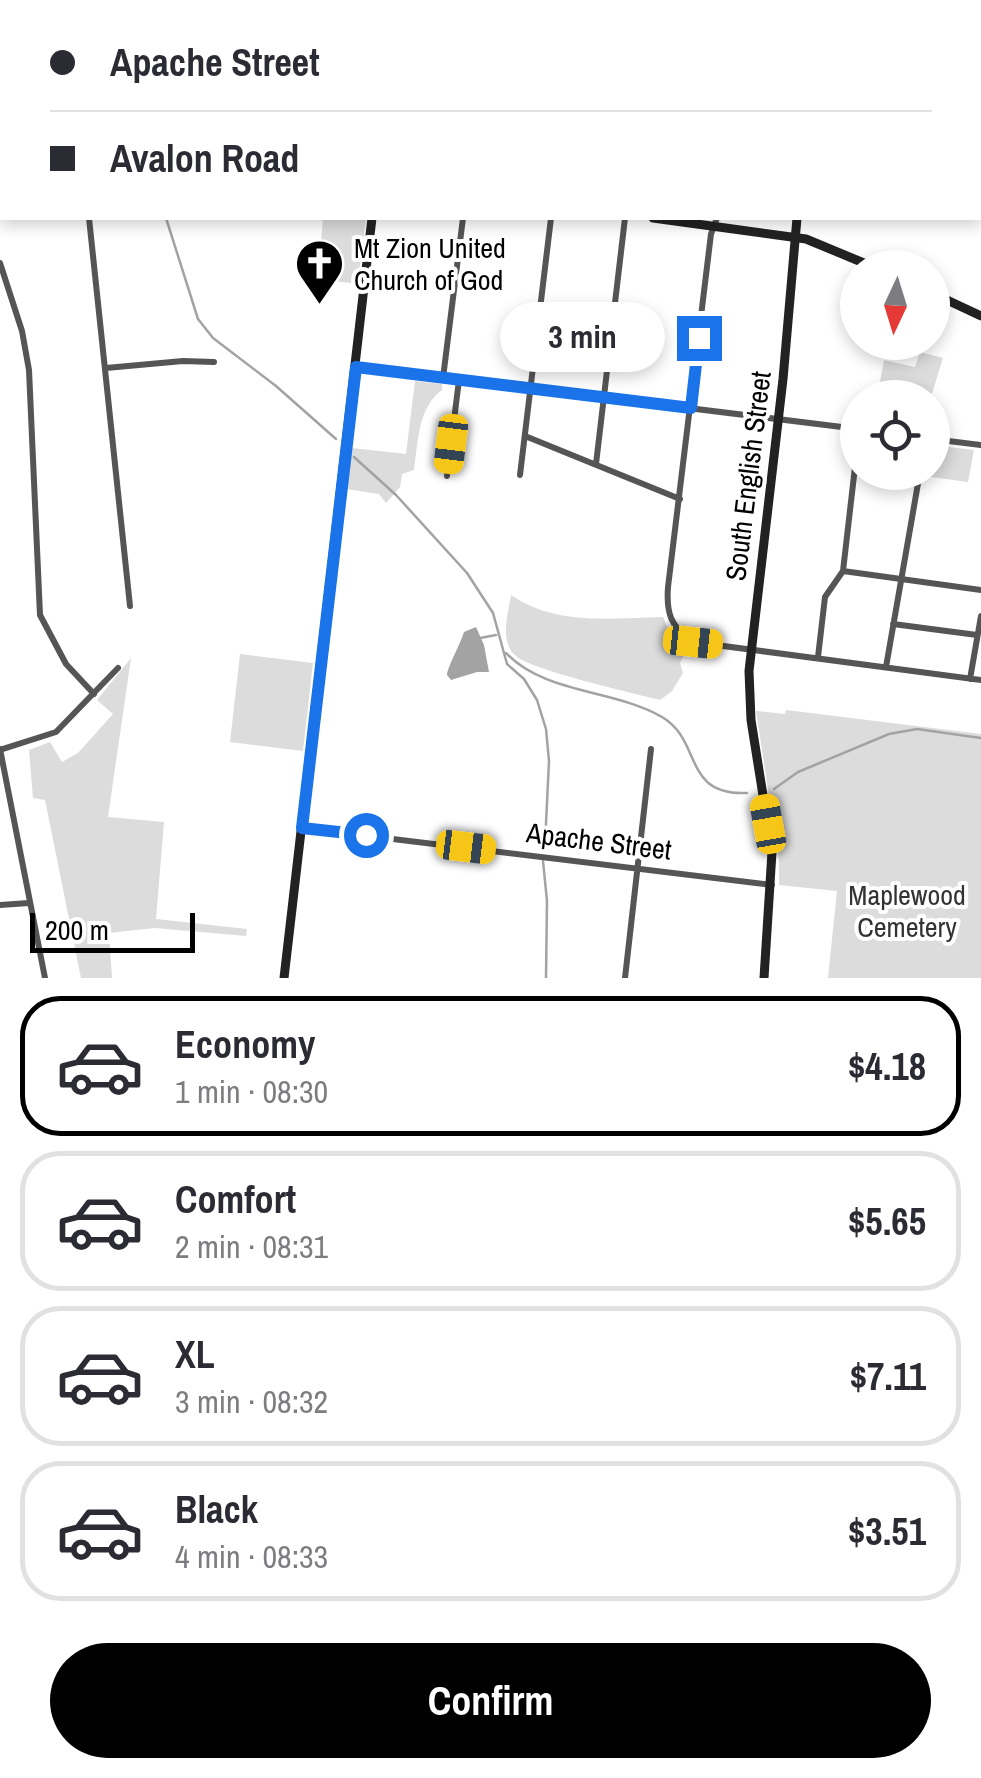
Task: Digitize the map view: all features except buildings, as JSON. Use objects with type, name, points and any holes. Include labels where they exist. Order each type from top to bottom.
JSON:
[{"type":"street","points":[[89,220],[130,606]]},
{"type":"street","points":[[284,978],[372,220]]},
{"type":"street","points":[[444,378],[462,220]]},
{"type":"street","points":[[520,475],[551,220]]},
{"type":"street","points":[[596,464],[625,220]]},
{"type":"street","points":[[684,220],[795,238],[826,246],[840,255]]},
{"type":"street","name":"South English Street","points":[[764,978],[772,885],[771,841],[751,720],[751,648],[797,220]]},
{"type":"street","points":[[715,222],[668,583],[666,610],[675,630],[693,642],[981,680]]},
{"type":"street","points":[[0,264],[22,332],[29,370],[40,615],[66,664],[94,694]]},
{"type":"street","points":[[950,302],[981,316]]},
{"type":"street","points":[[106,368],[214,362]]},
{"type":"street","points":[[356,367],[840,427]]},
{"type":"street","points":[[447,476],[459,380]]},
{"type":"street","points":[[525,436],[680,499]]},
{"type":"street","points":[[950,442],[981,446]]},
{"type":"street","points":[[818,658],[826,597],[843,571],[852,490]]},
{"type":"street","points":[[886,667],[917,490]]},
{"type":"street","points":[[843,571],[981,590]]},
{"type":"street","points":[[970,678],[981,616]]},
{"type":"street","points":[[894,624],[978,635]]},
{"type":"street","points":[[45,978],[0,749],[56,732],[118,668]]},
{"type":"street","points":[[626,978],[651,750]]},
{"type":"street","name":"Apache Street","points":[[302,828],[772,885]]},
{"type":"street","points":[[0,905],[29,902]]},
{"type":"green space","points":[[323,220],[366,220],[358,284],[318,279]]},
{"type":"green space","points":[[884,360],[915,367],[917,360],[942,360],[936,380],[880,380]]},
{"type":"green space","points":[[415,381],[442,384],[442,390],[424,415],[414,470],[402,474],[400,487],[386,503],[379,494],[346,489],[352,448],[406,454]]},
{"type":"green space","points":[[950,447],[974,450],[968,482],[950,480]]},
{"type":"green space","points":[[511,595],[546,612],[565,616],[663,617],[671,636],[687,648],[680,663],[683,673],[672,691],[660,700],[526,662],[516,656],[508,643]]},
{"type":"green space","points":[[240,654],[313,663],[303,751],[230,742]]},
{"type":"green space","points":[[131,658],[108,817],[164,822],[156,919],[247,929],[246,936],[155,928],[109,933],[112,978],[81,978],[45,800],[33,798],[29,750],[50,742],[62,762],[78,753],[113,714],[97,700]]},
{"type":"green space","name":"Maplewood Cemetery","points":[[786,710],[981,734],[981,978],[828,978],[837,891],[779,885],[779,861],[756,711],[785,714]]},
{"type":"shaded area","points":[[476,627],[489,672],[451,680],[447,675],[464,632]]},
{"type":"waterway","points":[[167,220],[198,319],[213,338],[336,439]]},
{"type":"waterway","points":[[354,457],[396,495],[467,573],[493,613],[507,664],[524,679],[537,700],[546,729],[549,761],[545,844]]},
{"type":"waterway","points":[[480,638],[496,635]]},
{"type":"waterway","points":[[506,653],[540,676],[662,717],[675,727],[702,777],[712,786],[726,792],[747,793]]},
{"type":"waterway","points":[[774,789],[798,772],[889,734],[917,729],[981,738]]},
{"type":"waterway","points":[[543,861],[546,978]]},
{"type":"place","name":"Mt Zion United Church of God","points":[[319,306]]},
{"type":"route","points":[[366,835],[302,828],[356,367],[691,408],[699,338]]}]
